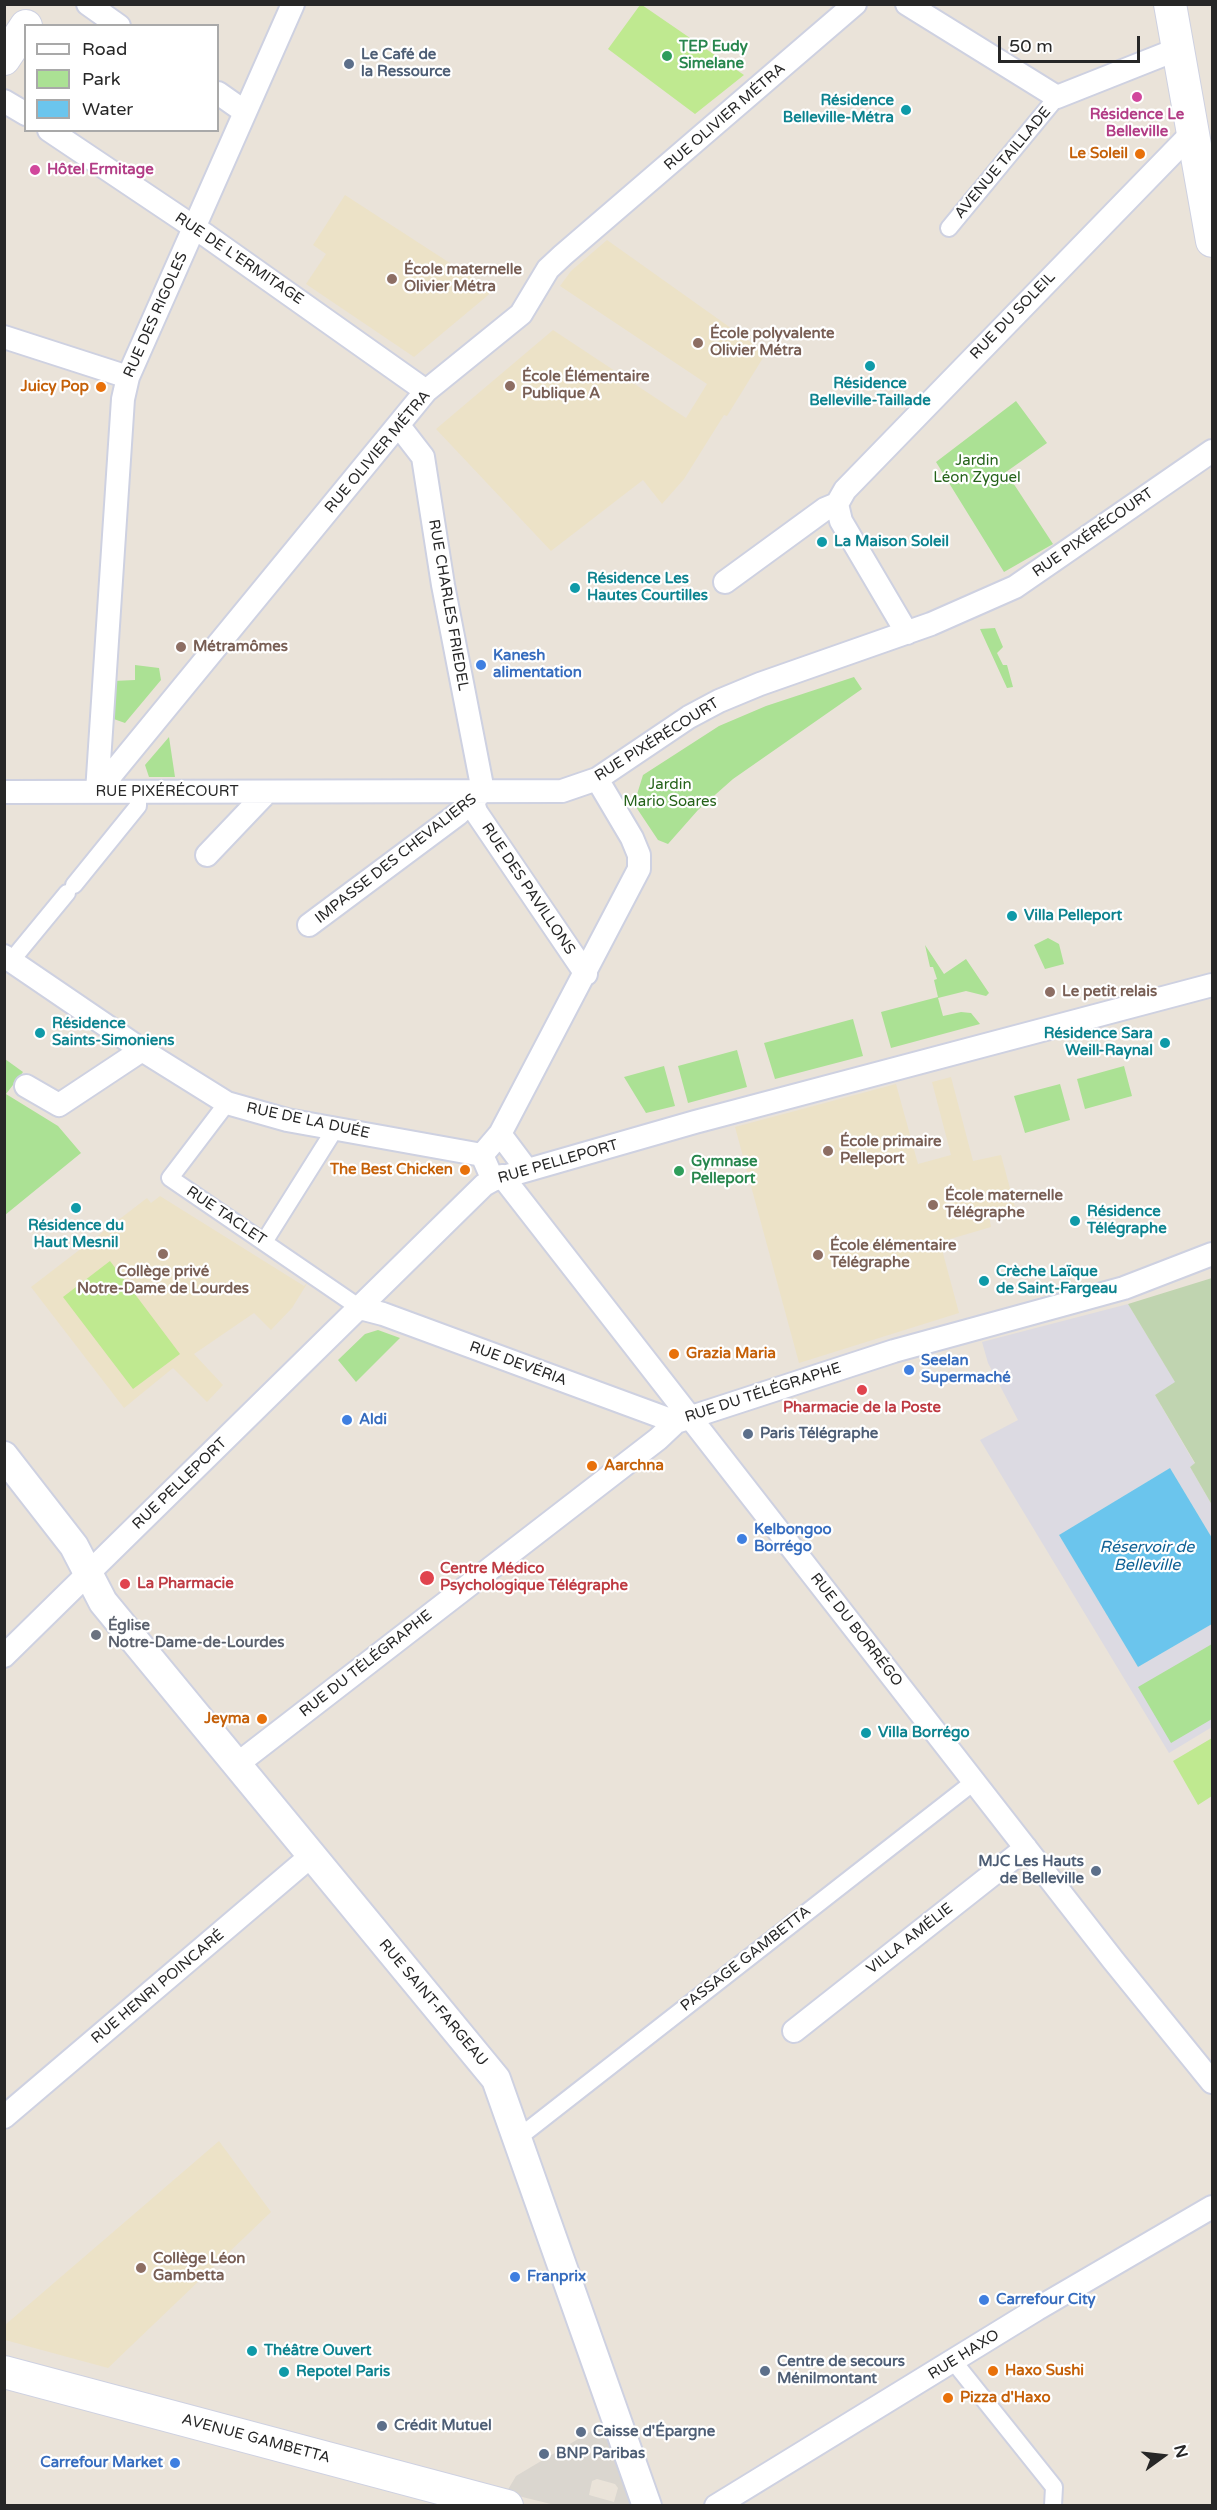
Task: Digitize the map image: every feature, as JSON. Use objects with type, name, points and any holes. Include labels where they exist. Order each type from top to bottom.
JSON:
[{"type":"main road","points":[[27,24],[41,4]]},
{"type":"main road","points":[[1170,4],[1212,241]]},
{"type":"main road","points":[[4,59],[24,29]]},
{"type":"main road","name":"AVENUE GAMBETTA","points":[[4,2372],[487,2503]]},
{"type":"street","points":[[88,4],[115,24]]},
{"type":"street","name":"RUE DES RIGOLES","points":[[97,792],[121,422],[128,377],[293,4]]},
{"type":"street","name":"RUE OLIVIER MÉTRA","points":[[97,792],[426,391],[521,314],[548,269],[563,255],[855,4]]},
{"type":"street","points":[[907,4],[1057,97],[1178,49]]},
{"type":"street","points":[[219,94],[245,112]]},
{"type":"street","name":"AVENUE TAILLADE","points":[[949,228],[1057,97]]},
{"type":"street","points":[[4,101],[24,113]]},
{"type":"street","name":"RUE DU SOLEIL","points":[[725,582],[825,509],[837,504],[845,490],[1194,131]]},
{"type":"street","name":"RUE DE L'ERMITAGE","points":[[52,132],[195,228],[426,391]]},
{"type":"street","points":[[4,337],[128,377]]},
{"type":"street","name":"RUE CHARLES FRIEDEL","points":[[399,426],[423,457],[478,797]]},
{"type":"street","name":"RUE PIXÉRÉCOURT","points":[[4,792],[267,792],[478,797],[562,791],[597,779],[689,717],[719,701],[760,684],[907,633],[1015,587],[1212,451]]},
{"type":"street","points":[[837,504],[841,521],[907,633]]},
{"type":"street","name":"RUE DES PAVILLONS","points":[[482,1155],[500,1134],[586,974],[598,944],[639,869],[639,855],[633,838],[597,779]]},
{"type":"street","points":[[8,959],[70,889],[138,806],[138,791]]},
{"type":"street","points":[[207,855],[267,792]]},
{"type":"street","name":"IMPASSE DES CHEVALIERS","points":[[309,926],[478,797]]},
{"type":"street","name":"RUE DES PAVILLONS","points":[[478,797],[476,812],[586,974]]},
{"type":"street","name":"RUE DE LA DUÉE","points":[[8,959],[142,1050],[227,1103],[286,1120],[482,1155]]},
{"type":"street","name":"RUE PELLEPORT","points":[[4,1656],[484,1185],[498,1178],[857,1078],[1212,985]]},
{"type":"street","points":[[26,1086],[59,1105],[142,1050]]},
{"type":"street","name":"RUE TACLET","points":[[227,1103],[170,1178],[360,1308]]},
{"type":"street","points":[[264,1242],[335,1129]]},
{"type":"street","points":[[500,1134],[527,1170]]},
{"type":"street","points":[[482,1155],[498,1178]]},
{"type":"street","name":"RUE DU BORRÉGO","points":[[498,1178],[683,1419],[975,1781],[1212,2082]]},
{"type":"street","name":"RUE DU TÉLÉGRAPHE","points":[[236,1765],[683,1419],[894,1351],[1124,1288],[1212,1254]]},
{"type":"street","name":"RUE DEVÉRIA","points":[[360,1308],[383,1314],[683,1419]]},
{"type":"street","name":"RUE SAINT-FARGEAU","points":[[4,1456],[74,1546],[103,1602],[489,2070],[503,2094],[646,2505]]},
{"type":"street","name":"PASSAGE GAMBETTA","points":[[518,2138],[975,1781]]},
{"type":"street","name":"VILLA AMÉLIE","points":[[794,2031],[1026,1848]]},
{"type":"street","name":"RUE HENRI POINCARÉ","points":[[4,2117],[311,1856]]},
{"type":"street","name":"RUE HAXO","points":[[716,2505],[954,2362],[1037,2309],[1212,2207]]},
{"type":"street","points":[[954,2362],[1054,2487],[1053,2505]]},
{"type":"shaded area","name":"École maternelle Olivier Métra","points":[[345,195],[493,291],[414,357],[306,284],[326,254],[313,245]]},
{"type":"shaded area","points":[[607,240],[766,353],[684,479],[662,504],[643,480],[551,551],[436,429],[553,330],[686,418],[707,384],[560,286],[571,271]]},
{"type":"shaded area","points":[[951,1077],[973,1161],[1001,1155],[1015,1207],[989,1215],[991,1227],[940,1242],[959,1313],[799,1363],[735,1127],[896,1084],[918,1164],[951,1155],[932,1082]]},
{"type":"shaded area","points":[[160,1196],[304,1286],[308,1282],[292,1308],[271,1330],[254,1313],[194,1354],[223,1385],[207,1402],[173,1368],[124,1408],[31,1287],[147,1198],[151,1203]]},
{"type":"shaded area","points":[[1128,1304],[1176,1383],[1155,1395],[1195,1464],[1190,1467],[1212,1505],[1212,1538],[1170,1468],[1059,1535],[1138,1667],[1212,1624],[1212,1727],[1169,1753],[980,1440],[1018,1420],[988,1363],[982,1342]]},
{"type":"shaded area","name":"Collège Léon Gambetta","points":[[219,2141],[271,2212],[108,2368],[5,2340],[5,2325]]},
{"type":"shaded area","points":[[605,2423],[631,2506],[555,2505],[506,2493],[516,2476]],"holes":[[[597,2479],[615,2484],[618,2488],[614,2502],[589,2495],[592,2481]]]},
{"type":"green space","name":"TEP Eudy Simelane","points":[[640,5],[744,75],[695,114],[608,49]]},
{"type":"green space","name":"Jardin Léon Zyguel","points":[[1016,401],[1047,443],[1006,472],[1053,544],[1004,572],[936,462]]},
{"type":"green space","points":[[995,628],[1003,647],[997,653],[1003,665],[1007,665],[1013,687],[1007,688],[980,629]]},
{"type":"green space","points":[[135,665],[159,668],[161,680],[125,723],[111,718],[113,681],[135,680]]},
{"type":"green space","name":"Jardin Mario Soares","points":[[854,677],[862,689],[733,779],[698,810],[668,844],[658,840],[634,804],[643,775],[719,726],[766,706]]},
{"type":"green space","points":[[169,737],[175,777],[149,777],[145,765]]},
{"type":"green space","points":[[1048,938],[1059,944],[1064,964],[1045,969],[1034,945]]},
{"type":"green space","points":[[925,945],[944,974],[966,959],[989,993],[986,996],[966,991],[938,998],[943,1016],[961,1012],[971,1013],[980,1024],[891,1048],[881,1012],[938,997],[934,980],[937,979],[933,967],[930,967]]},
{"type":"green space","points":[[853,1019],[863,1056],[775,1079],[764,1043]]},
{"type":"green space","points":[[737,1050],[747,1087],[688,1103],[678,1066]]},
{"type":"green space","points":[[5,1059],[23,1072],[6,1094],[58,1126],[81,1153],[5,1215]]},
{"type":"green space","points":[[664,1066],[675,1106],[646,1113],[624,1077]]},
{"type":"green space","points":[[1124,1066],[1132,1096],[1085,1109],[1077,1079]]},
{"type":"green space","points":[[1060,1084],[1070,1120],[1025,1133],[1014,1096]]},
{"type":"green space","points":[[110,1261],[180,1354],[133,1389],[63,1297]]},
{"type":"green space","points":[[1212,1278],[1212,1505],[1190,1467],[1195,1463],[1155,1395],[1175,1382],[1128,1304]]},
{"type":"green space","points":[[378,1330],[400,1338],[356,1382],[338,1360],[365,1334]]},
{"type":"green space","points":[[1212,1644],[1212,1719],[1171,1743],[1138,1687]]},
{"type":"green space","points":[[1212,1738],[1212,1796],[1198,1805],[1173,1761]]},
{"type":"water","name":"Réservoir de Belleville","points":[[1170,1468],[1212,1538],[1212,1624],[1138,1667],[1059,1535]]},
{"type":"place","name":"TEP Eudy Simelane","points":[[667,56]]},
{"type":"place","name":"Le Café de la Ressource","points":[[349,64]]},
{"type":"place","name":"Résidence Le Belleville","points":[[1137,97]]},
{"type":"place","name":"Résidence Belleville-Métra","points":[[906,110]]},
{"type":"place","name":"Le Soleil","points":[[1140,154]]},
{"type":"place","name":"Hôtel Ermitage","points":[[35,170]]},
{"type":"place","name":"École maternelle Olivier Métra","points":[[392,279]]},
{"type":"place","name":"École polyvalente Olivier Métra","points":[[698,343]]},
{"type":"place","name":"Résidence Belleville-Taillade","points":[[870,366]]},
{"type":"place","name":"École Élémentaire Publique A","points":[[510,386]]},
{"type":"place","name":"Juicy Pop","points":[[101,387]]},
{"type":"place","name":"La Maison Soleil","points":[[822,542]]},
{"type":"place","name":"Résidence Les Hautes Courtilles","points":[[575,588]]},
{"type":"place","name":"Métramômes","points":[[181,647]]},
{"type":"place","name":"Kanesh alimentation","points":[[481,665]]},
{"type":"place","name":"Villa Pelleport","points":[[1012,916]]},
{"type":"place","name":"Le petit relais","points":[[1050,992]]},
{"type":"place","name":"Résidence Saints-Simoniens","points":[[40,1033]]},
{"type":"place","name":"Résidence Sara Weill-Raynal","points":[[1165,1043]]},
{"type":"place","name":"École primaire Pelleport","points":[[828,1151]]},
{"type":"place","name":"The Best Chicken","points":[[465,1170]]},
{"type":"place","name":"Gymnase Pelleport","points":[[679,1171]]},
{"type":"place","name":"École maternelle Télégraphe","points":[[933,1205]]},
{"type":"place","name":"Résidence du Haut Mesnil","points":[[76,1208]]},
{"type":"place","name":"Résidence Télégraphe","points":[[1075,1221]]},
{"type":"place","name":"Collège privé Notre-Dame de Lourdes","points":[[163,1254]]},
{"type":"place","name":"École élémentaire Télégraphe","points":[[818,1255]]},
{"type":"place","name":"Crèche Laïque de Saint-Fargeau","points":[[984,1281]]},
{"type":"place","name":"Grazia Maria","points":[[674,1354]]},
{"type":"place","name":"Seelan Supermaché","points":[[909,1370]]},
{"type":"place","name":"Pharmacie de la Poste","points":[[862,1390]]},
{"type":"place","name":"Aldi","points":[[347,1420]]},
{"type":"place","name":"Paris Télégraphe","points":[[748,1434]]},
{"type":"place","name":"Aarchna","points":[[592,1466]]},
{"type":"place","name":"Kelbongoo Borrégo","points":[[742,1539]]},
{"type":"place","name":"Centre Médico Psychologique Télégraphe","points":[[427,1578]]},
{"type":"place","name":"La Pharmacie","points":[[125,1584]]},
{"type":"place","name":"Église Notre-Dame-de-Lourdes","points":[[96,1635]]},
{"type":"place","name":"Jeyma","points":[[262,1719]]},
{"type":"place","name":"Villa Borrégo","points":[[866,1733]]},
{"type":"place","name":"MJC Les Hauts de Belleville","points":[[1096,1871]]},
{"type":"place","name":"Collège Léon Gambetta","points":[[141,2268]]},
{"type":"place","name":"Franprix","points":[[515,2277]]},
{"type":"place","name":"Carrefour City","points":[[984,2300]]},
{"type":"place","name":"Théâtre Ouvert","points":[[252,2351]]},
{"type":"place","name":"Centre de secours Ménilmontant","points":[[765,2371]]},
{"type":"place","name":"Haxo Sushi","points":[[993,2371]]},
{"type":"place","name":"Repotel Paris","points":[[284,2372]]},
{"type":"place","name":"Pizza d'Haxo","points":[[948,2398]]},
{"type":"place","name":"Crédit Mutuel","points":[[382,2426]]},
{"type":"place","name":"Caisse d'Épargne","points":[[581,2432]]},
{"type":"place","name":"BNP Paribas","points":[[544,2454]]},
{"type":"place","name":"Carrefour Market","points":[[175,2463]]}]
